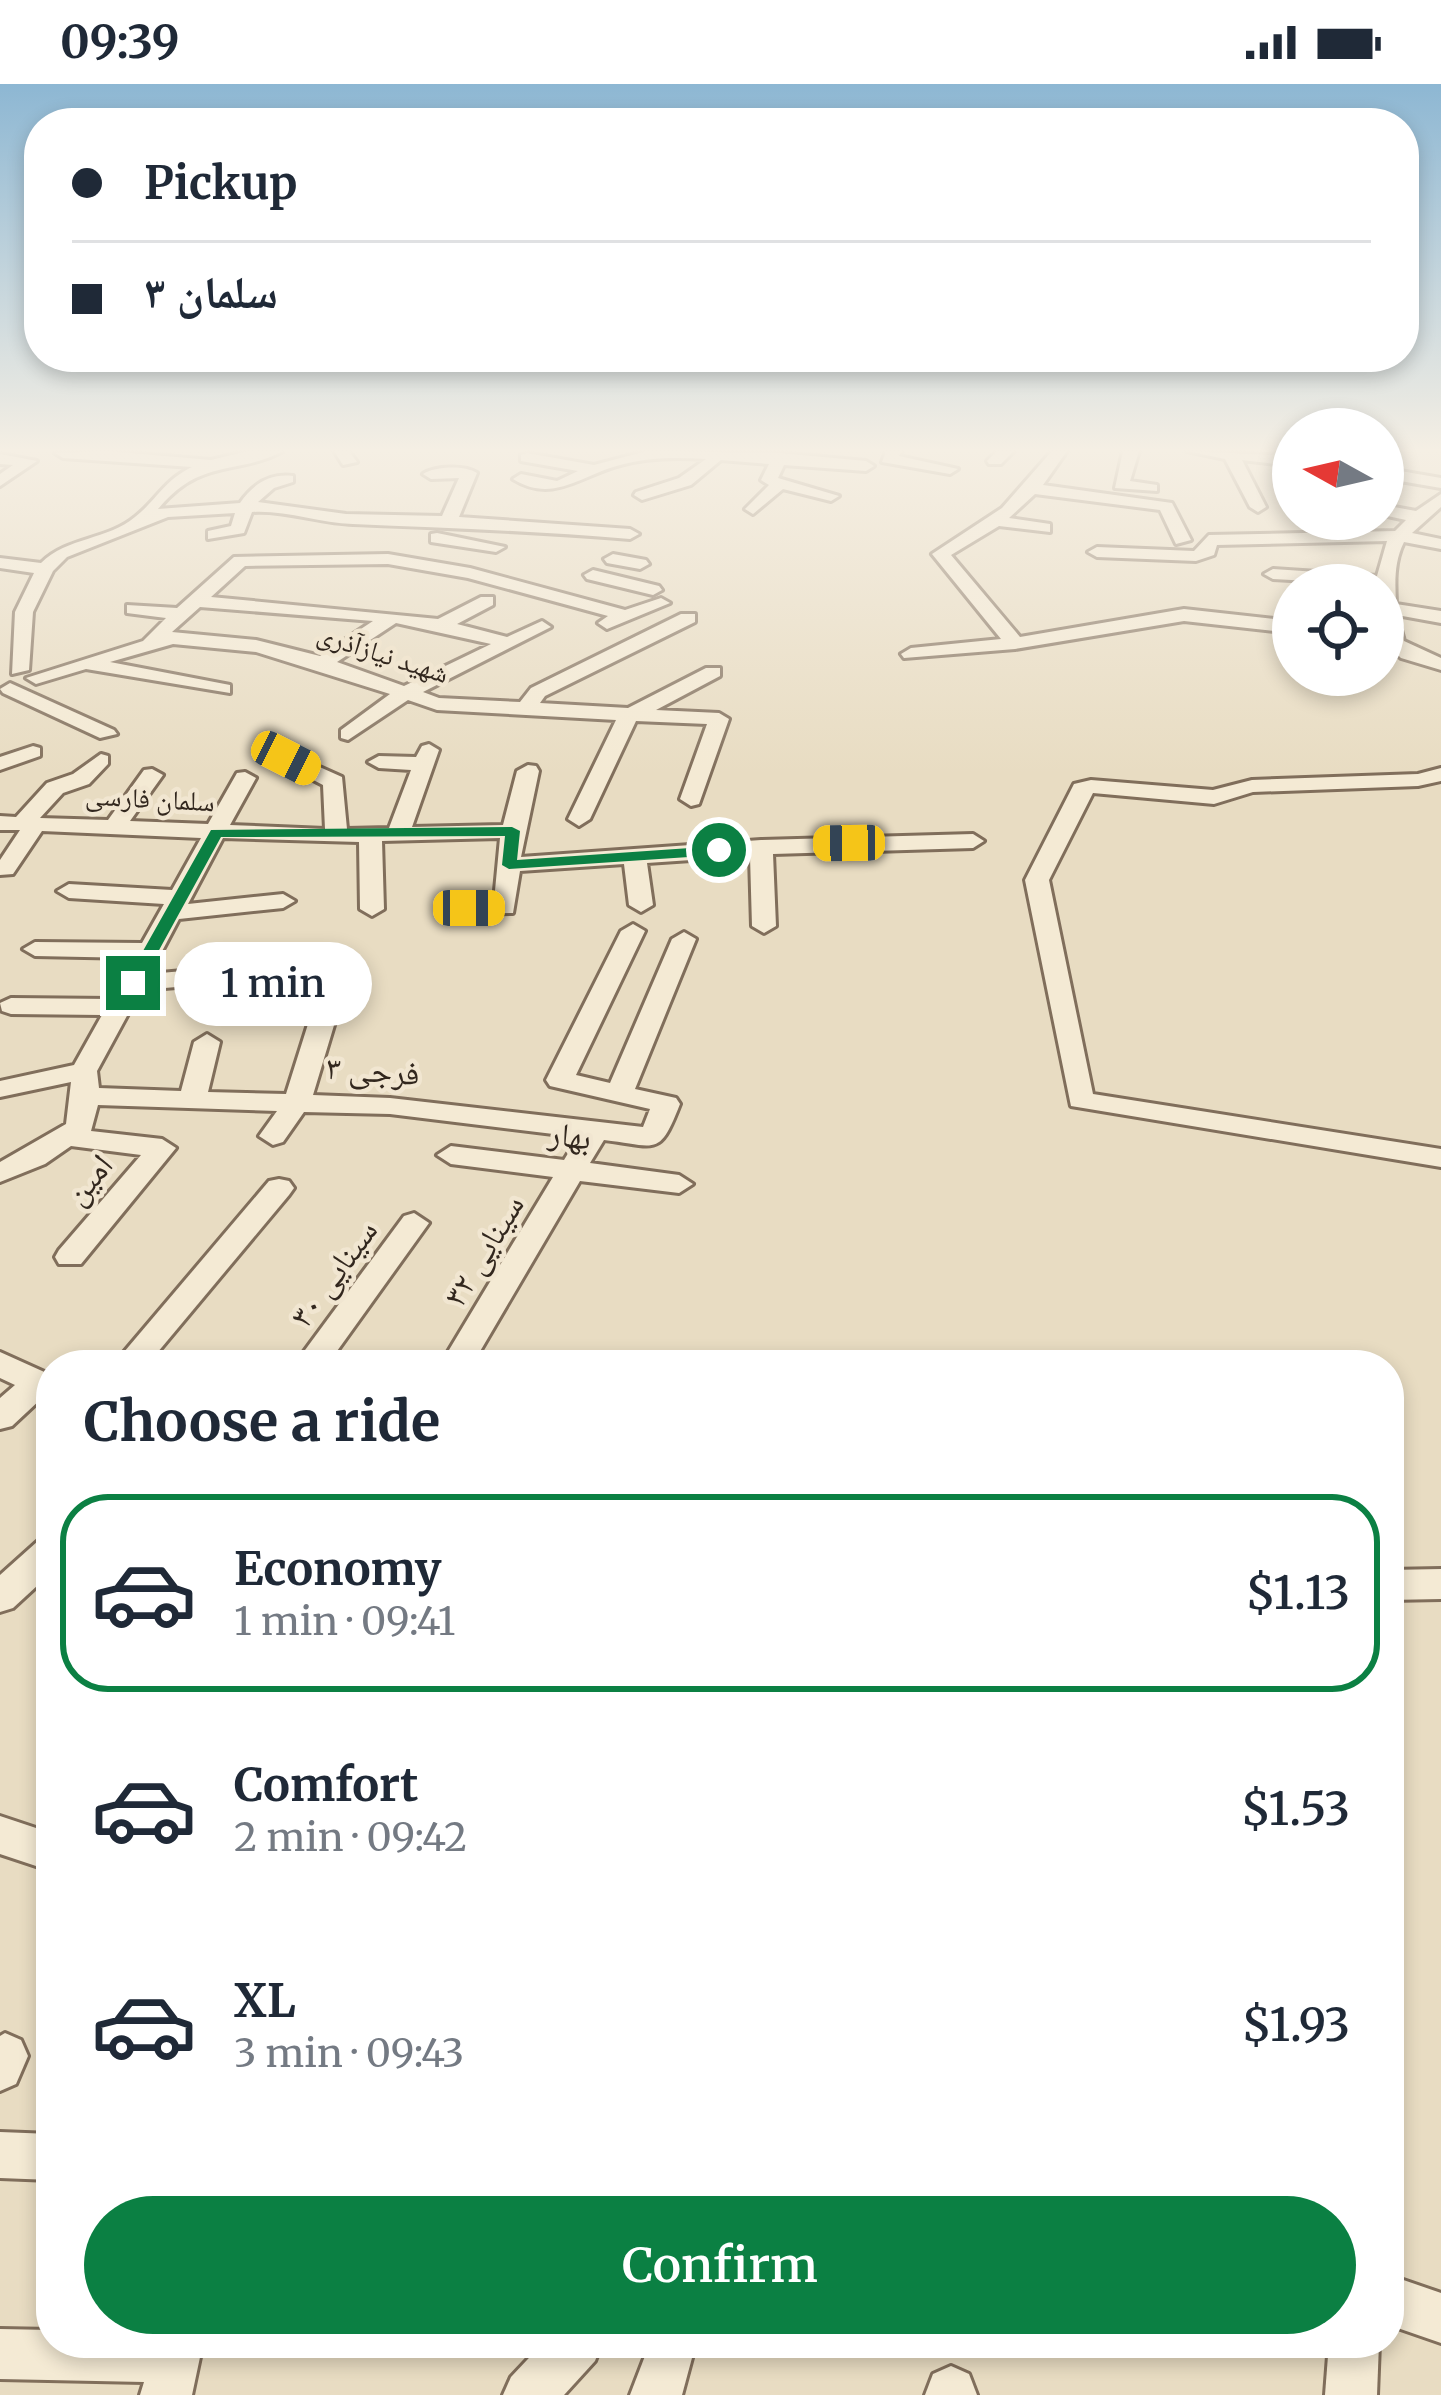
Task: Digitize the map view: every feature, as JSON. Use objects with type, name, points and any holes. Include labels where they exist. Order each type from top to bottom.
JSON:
[{"type":"street","points":[[55,559],[45,568],[24,612],[13,680],[106,734]]},
{"type":"street","points":[[122,631],[156,637],[240,561],[304,559]]},
{"type":"street","points":[[371,559],[470,573],[627,616]]},
{"type":"street","points":[[602,625],[657,597],[593,575],[613,559],[640,565]]},
{"type":"street","points":[[945,559],[1015,643]]},
{"type":"street","points":[[0,563],[45,568]]},
{"type":"street","points":[[322,663],[385,616],[398,596]]},
{"type":"street","points":[[134,609],[343,605],[385,616],[431,617],[487,601]]},
{"type":"street","points":[[1404,611],[1441,617]]},
{"type":"street","points":[[467,630],[509,614]]},
{"type":"street","points":[[911,654],[1015,643],[1184,615],[1272,620]]},
{"type":"street","points":[[431,617],[509,643]]},
{"type":"street","points":[[524,710],[538,692],[688,618]]},
{"type":"street","points":[[348,734],[405,693],[542,627]]},
{"type":"street","name":"شهید نیازآذری","points":[[13,680],[85,664],[156,637],[256,646],[457,706],[719,719],[691,800]]},
{"type":"street","points":[[355,641],[377,647]]},
{"type":"street","points":[[1404,652],[1441,664]]},
{"type":"street","points":[[85,664],[223,689]]},
{"type":"street","points":[[579,819],[628,716],[713,672]]},
{"type":"street","points":[[398,834],[431,749],[457,706]]},
{"type":"street","points":[[547,739],[556,712]]},
{"type":"street","points":[[379,762],[431,749]]},
{"type":"street","points":[[0,764],[33,752]]},
{"type":"street","points":[[286,758],[334,782],[336,836]]},
{"type":"street","points":[[10,881],[20,824],[55,788],[81,778],[101,760]]},
{"type":"street","points":[[469,908],[506,908],[512,831],[528,771]]},
{"type":"street","points":[[1441,774],[1418,781],[1252,786],[1214,797],[1091,786],[1082,789],[1037,880],[1082,1100],[1441,1158]]},
{"type":"street","points":[[114,828],[152,775]]},
{"type":"street","points":[[0,1173],[35,1158],[79,1128],[85,1084],[119,1007],[244,778]]},
{"type":"street","name":"سلمان فارسی","points":[[20,824],[336,836],[512,831]]},
{"type":"street","points":[[370,835],[372,909]]},
{"type":"street","points":[[509,865],[761,847],[973,842]]},
{"type":"street","points":[[875,843],[880,872]]},
{"type":"street","points":[[761,847],[764,926]]},
{"type":"street","points":[[635,856],[637,918],[560,1080],[619,1094],[684,939]]},
{"type":"street","points":[[69,891],[176,905],[283,901]]},
{"type":"street","points":[[34,949],[151,951]]},
{"type":"street","points":[[133,983],[280,970]]},
{"type":"street","points":[[273,1136],[297,1102],[328,1002]]},
{"type":"street","points":[[11,1006],[119,1007]]},
{"type":"street","points":[[193,1099],[207,1042]]},
{"type":"street","name":"فرجی ۳","points":[[0,1089],[85,1084],[193,1099],[390,1106],[653,1137],[666,1103],[619,1094]]},
{"type":"street","name":"سینایی ۳۲","points":[[465,1350],[596,1130]]},
{"type":"street","name":"امین","points":[[66,1137],[162,1148],[70,1257]]},
{"type":"street","name":"بهار","points":[[451,1155],[680,1184]]},
{"type":"street","points":[[142,1350],[279,1188]]},
{"type":"street","name":"سینایی ۳۰","points":[[321,1350],[415,1223]]},
{"type":"street","points":[[0,1364],[36,1382]]},
{"type":"street","points":[[0,1418],[36,1392]]},
{"type":"street","points":[[0,1597],[36,1565]]},
{"type":"street","points":[[1404,1585],[1441,1584]]},
{"type":"street","points":[[0,1834],[36,1847]]},
{"type":"street","points":[[0,2155],[36,2156]]},
{"type":"street","points":[[1404,2305],[1441,2318]]},
{"type":"street","points":[[0,2354],[36,2356]]},
{"type":"street","points":[[63,2358],[173,2365]]},
{"type":"street","points":[[529,2395],[563,2358]]},
{"type":"street","points":[[1351,2395],[1353,2358]]},
{"type":"route","points":[[133,983],[217,833],[336,836],[512,831],[509,865],[719,850]]}]
